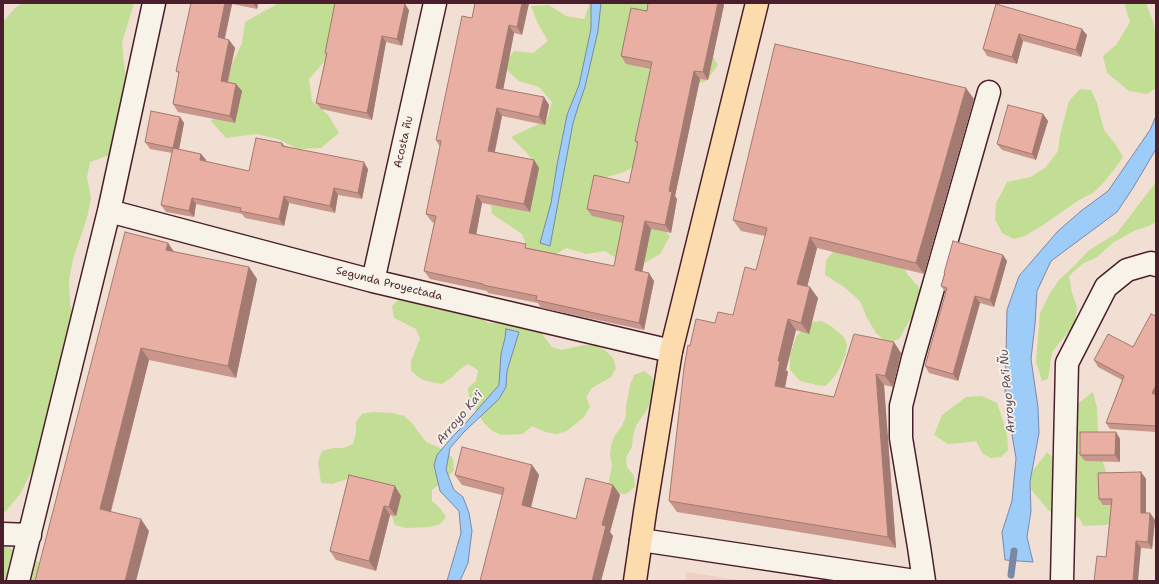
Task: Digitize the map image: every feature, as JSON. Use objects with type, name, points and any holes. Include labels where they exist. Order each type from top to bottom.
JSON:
[{"type":"main road","points":[[635,581],[671,351],[757,3]]},
{"type":"street","points":[[18,581],[109,211],[154,3]]},
{"type":"street","name":"Acosta ñu","points":[[373,281],[435,3]]},
{"type":"street","points":[[924,581],[901,438],[901,406],[913,358],[989,92]]},
{"type":"street","name":"Segunda Proyectada","points":[[109,211],[373,281],[671,351]]},
{"type":"street","points":[[1062,581],[1067,363],[1106,287],[1127,270],[1151,263],[1156,265]]},
{"type":"street","points":[[3,534],[30,535]]},
{"type":"street","points":[[641,540],[915,581]]},
{"type":"shaded area","points":[[686,572],[746,581],[685,581]]},
{"type":"green space","points":[[23,3],[134,3],[122,43],[128,91],[121,151],[90,162],[87,177],[91,198],[87,218],[73,259],[69,280],[70,304],[75,325],[42,451],[20,494],[6,511],[3,512],[3,22],[15,8]]},
{"type":"green space","points":[[279,3],[338,3],[335,42],[324,62],[309,79],[312,101],[328,115],[339,133],[321,148],[298,149],[278,139],[256,134],[226,138],[211,121],[224,104],[226,83],[233,62],[242,43],[245,22]]},
{"type":"green space","points":[[590,3],[659,3],[708,49],[718,65],[706,81],[667,94],[642,162],[624,172],[604,178],[670,236],[660,254],[643,264],[622,262],[605,251],[586,254],[567,248],[548,258],[529,253],[522,234],[492,214],[490,195],[524,181],[539,169],[526,152],[511,137],[547,120],[552,102],[539,87],[519,81],[503,67],[514,51],[533,53],[548,41],[538,24],[531,6],[549,5],[566,16],[584,19]]},
{"type":"green space","points":[[1124,3],[1146,3],[1154,24],[1156,38],[1156,88],[1147,94],[1129,91],[1107,73],[1103,56],[1116,45],[1130,22]]},
{"type":"green space","points":[[1080,89],[1091,90],[1097,103],[1104,130],[1123,157],[1104,182],[1093,193],[1079,200],[1025,236],[1014,239],[1002,233],[995,219],[996,203],[1007,182],[1031,177],[1046,167],[1058,151],[1060,135],[1069,101]]},
{"type":"green space","points":[[1156,182],[1156,222],[1134,231],[1114,242],[1097,257],[1082,264],[1069,276],[1072,293],[1077,307],[1075,324],[1052,352],[1048,379],[1042,381],[1036,362],[1040,313],[1050,293],[1059,280],[1088,251],[1117,233]]},
{"type":"green space","points":[[844,247],[902,261],[907,274],[919,287],[921,301],[899,339],[887,343],[876,333],[867,318],[860,301],[844,287],[825,275],[826,260],[833,252]]},
{"type":"green space","points":[[400,298],[421,299],[428,306],[439,309],[460,304],[488,323],[520,320],[539,329],[552,347],[562,350],[584,345],[595,345],[605,350],[613,358],[616,368],[611,377],[592,388],[586,397],[590,407],[584,417],[567,431],[556,434],[545,432],[532,426],[523,434],[501,435],[491,430],[483,422],[469,399],[468,388],[476,381],[478,370],[468,364],[442,384],[421,379],[411,371],[411,361],[420,339],[416,329],[394,318],[392,306]]},
{"type":"green space","points":[[822,321],[831,326],[844,337],[847,345],[845,356],[837,373],[826,386],[800,381],[790,370],[790,355],[796,337],[808,323]]},
{"type":"green space","points":[[644,371],[652,377],[654,387],[648,408],[636,426],[632,447],[626,457],[627,467],[634,476],[635,487],[626,494],[615,493],[608,485],[612,466],[610,455],[611,445],[626,416],[626,406],[630,385],[634,375]]},
{"type":"green space","points":[[1093,392],[1097,408],[1099,453],[1105,468],[1115,522],[1105,525],[1083,526],[1079,517],[1063,522],[1048,510],[1030,488],[1032,472],[1047,452],[1064,468],[1076,405]]},
{"type":"green space","points":[[982,396],[997,403],[1003,421],[1007,434],[1008,450],[1001,457],[991,458],[983,454],[976,441],[948,444],[934,435],[942,415],[966,397]]},
{"type":"green space","points":[[372,412],[393,413],[404,416],[412,423],[426,442],[447,451],[453,459],[454,470],[447,478],[432,490],[432,501],[440,508],[446,517],[439,525],[406,528],[395,525],[391,514],[353,477],[332,484],[321,483],[318,462],[322,451],[333,448],[344,448],[353,444],[356,433],[356,422],[362,414]]},
{"type":"green space","points":[[3,545],[40,563],[37,581],[3,581]]},
{"type":"water","points":[[591,3],[601,3],[598,31],[585,87],[573,123],[550,246],[540,243],[551,203],[567,115],[579,85],[591,29]]},
{"type":"water","points":[[1156,116],[1156,149],[1117,212],[1051,261],[1037,291],[1031,359],[1038,407],[1039,433],[1030,482],[1031,511],[1027,537],[1033,562],[1005,560],[1002,532],[1012,501],[1016,458],[1005,395],[1007,310],[1019,276],[1058,231],[1081,211],[1108,191],[1150,130]]},
{"type":"water","points":[[506,329],[519,332],[507,371],[506,387],[499,399],[464,432],[450,448],[446,470],[454,490],[463,497],[469,513],[472,531],[468,563],[460,581],[447,581],[461,533],[459,511],[440,491],[434,465],[437,455],[499,385],[501,354]]},
{"type":"building","points":[[191,3],[225,3],[218,37],[229,40],[221,81],[236,84],[230,116],[173,104],[179,72],[176,71]]},
{"type":"building","points":[[335,3],[405,4],[397,39],[382,36],[367,113],[316,103],[327,53],[325,53]]},
{"type":"building","points":[[475,3],[522,3],[517,27],[509,25],[496,88],[544,97],[539,117],[497,108],[488,151],[534,160],[524,204],[477,195],[469,233],[526,244],[525,248],[614,266],[624,216],[587,209],[594,175],[629,183],[638,142],[635,141],[652,62],[621,56],[631,8],[647,11],[648,3],[718,3],[703,72],[694,71],[669,191],[672,192],[665,225],[645,221],[635,270],[649,273],[639,323],[536,300],[537,296],[424,271],[436,216],[426,214],[441,141],[436,140],[462,16],[472,18]]},
{"type":"building","points":[[996,4],[1082,29],[1076,50],[1019,34],[1012,57],[983,49]]},
{"type":"building","points":[[775,44],[966,88],[916,263],[810,237],[797,284],[810,287],[801,323],[788,319],[778,361],[780,361],[775,386],[834,397],[854,334],[894,342],[885,376],[876,374],[888,537],[669,501],[684,368],[688,345],[690,346],[696,319],[715,323],[718,312],[733,315],[745,267],[756,270],[767,228],[733,220]]},
{"type":"building","points":[[1008,105],[1043,114],[1032,154],[997,144]]},
{"type":"building","points":[[151,111],[180,117],[173,148],[145,142]]},
{"type":"building","points":[[256,138],[282,143],[282,146],[364,162],[358,193],[334,188],[330,206],[284,196],[279,219],[240,211],[241,208],[192,198],[189,211],[161,205],[173,148],[201,154],[200,160],[249,171]]},
{"type":"building","points":[[125,232],[168,243],[166,250],[249,267],[228,366],[141,348],[100,509],[141,519],[125,581],[35,581]]},
{"type":"building","points":[[953,241],[1003,255],[990,300],[975,296],[953,374],[925,366],[947,288],[941,286]]},
{"type":"building","points":[[1151,314],[1156,316],[1156,385],[1152,393],[1156,395],[1156,426],[1106,423],[1124,376],[1094,360],[1108,334],[1133,347]]},
{"type":"building","points":[[1080,432],[1116,432],[1115,455],[1080,455]]},
{"type":"building","points":[[462,447],[532,465],[522,505],[576,519],[586,478],[613,485],[602,525],[606,526],[592,581],[480,581],[504,488],[455,475]]},
{"type":"building","points":[[1141,472],[1141,513],[1150,513],[1148,542],[1136,541],[1133,581],[1094,581],[1097,556],[1106,557],[1112,499],[1099,499],[1098,473]]},
{"type":"building","points":[[349,475],[395,486],[389,507],[384,506],[369,561],[330,551]]},
{"type":"waterway","name":"Arroyo Pa'i Ñu","points":[[1011,575],[1014,551]]},
{"type":"water label","name":"Arroyo Ka'i","points":[[460,418]]}]
